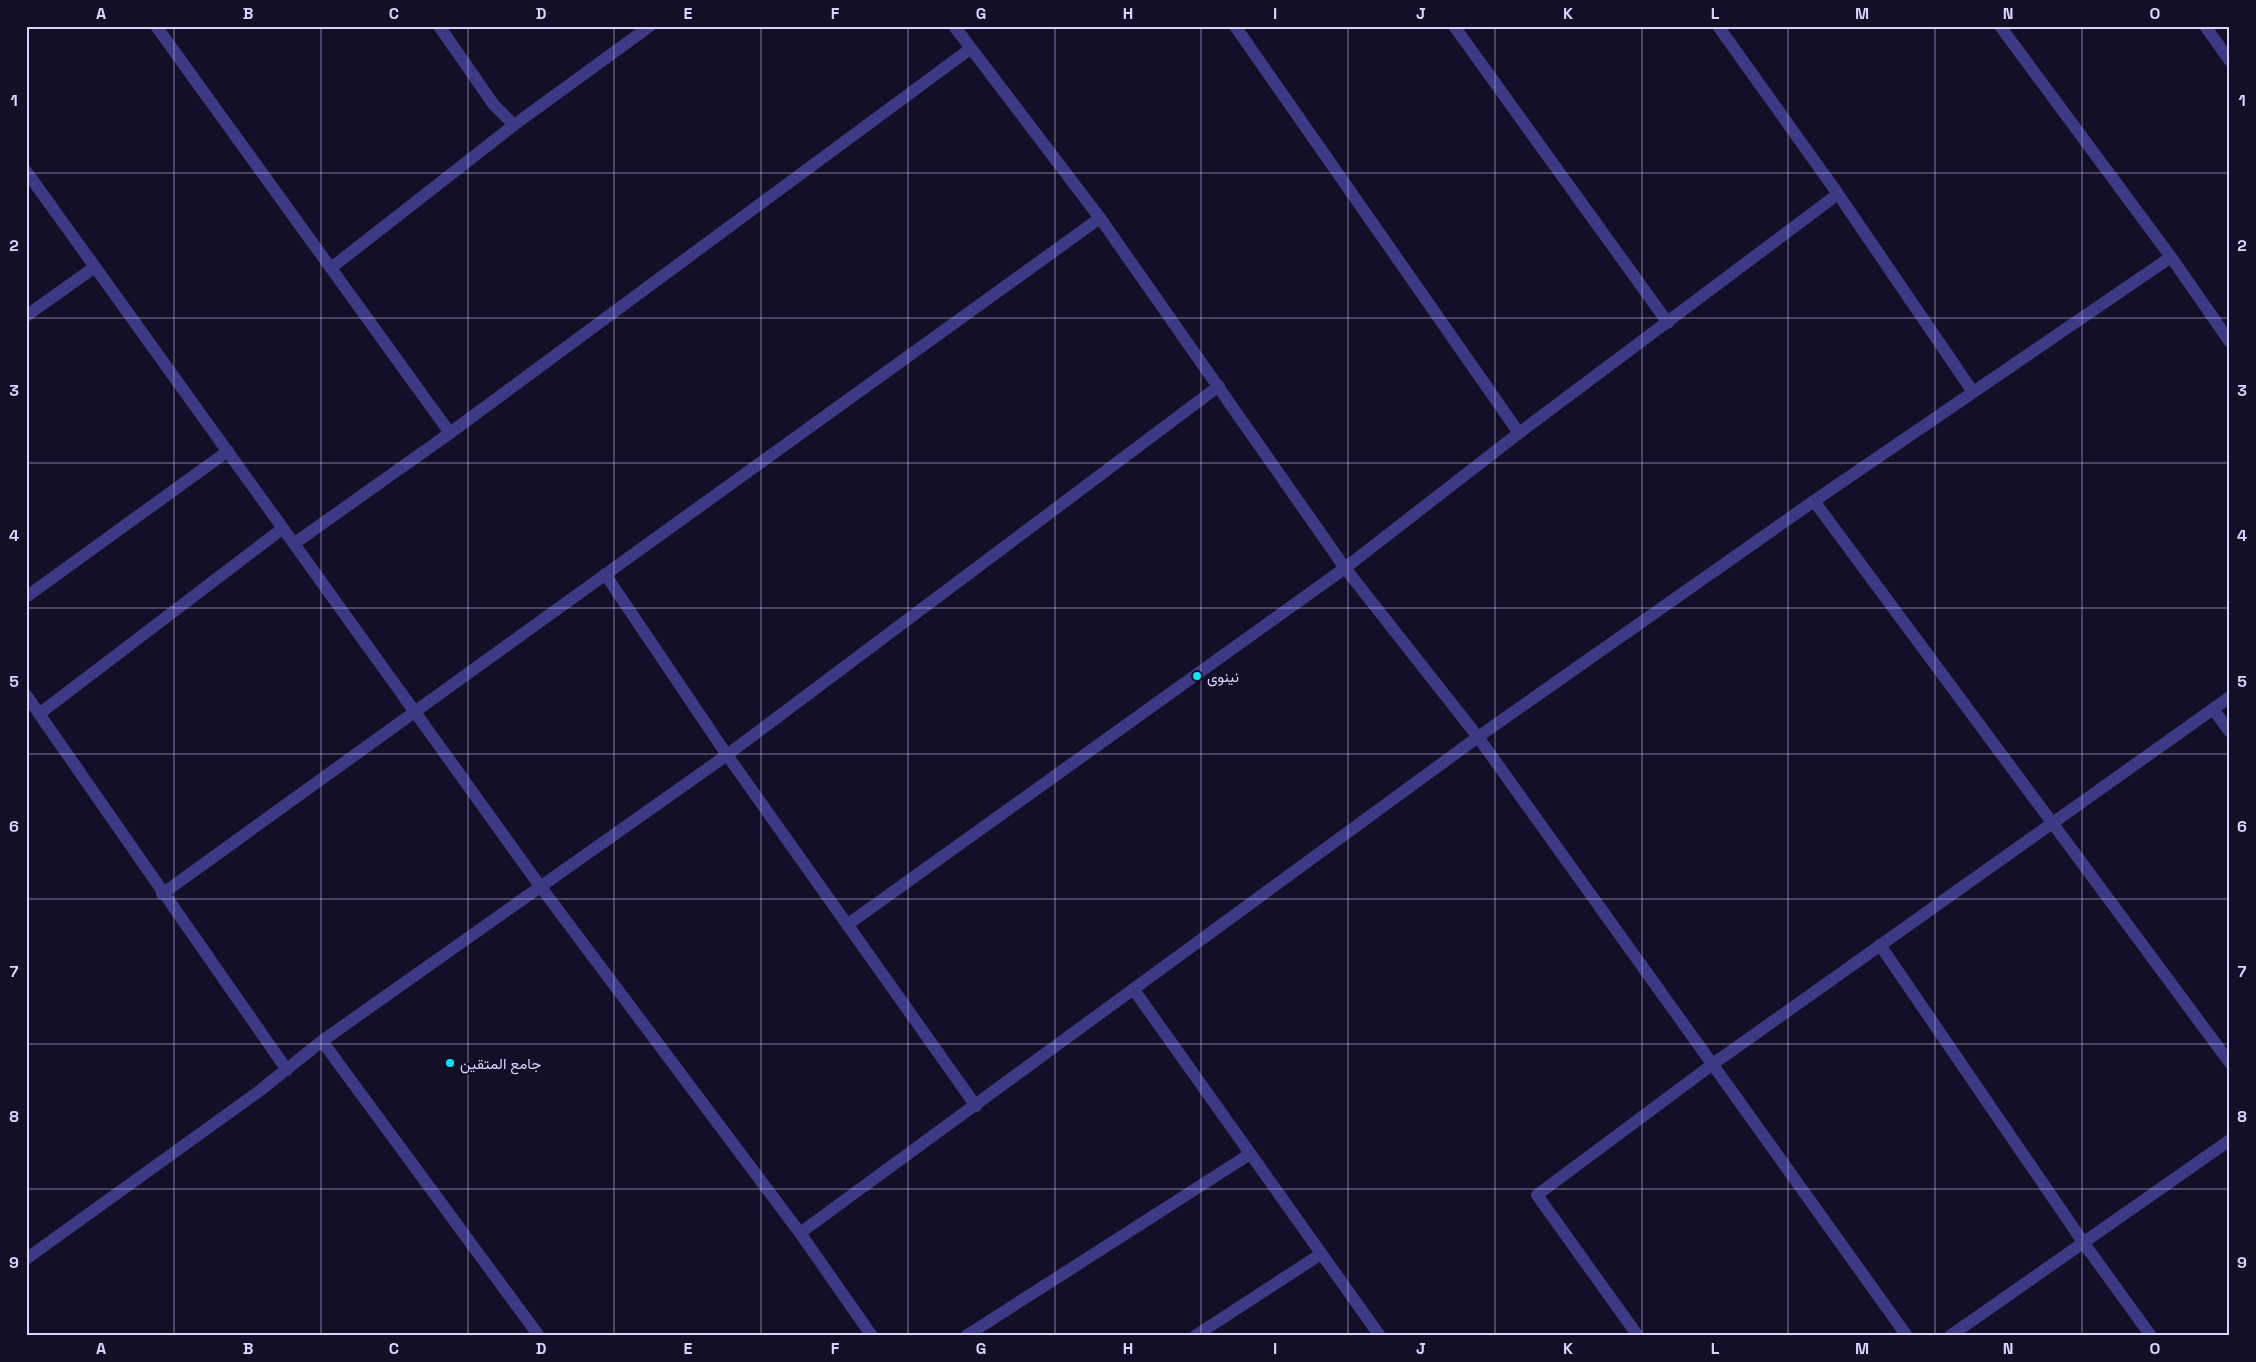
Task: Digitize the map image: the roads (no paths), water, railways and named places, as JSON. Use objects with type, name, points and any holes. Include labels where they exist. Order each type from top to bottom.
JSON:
[{"type":"street","points":[[156,26],[450,433]]},
{"type":"street","points":[[439,26],[494,105],[514,125]]},
{"type":"street","points":[[331,268],[514,125],[650,26]]},
{"type":"street","points":[[954,26],[1100,218],[1345,568],[1478,737],[1907,1336]]},
{"type":"street","points":[[1235,26],[1519,432]]},
{"type":"street","points":[[1454,26],[1668,324]]},
{"type":"street","points":[[1718,26],[1838,194],[1973,392]]},
{"type":"street","points":[[2000,26],[2171,257],[2230,342]]},
{"type":"street","points":[[2205,26],[2230,61]]},
{"type":"street","points":[[295,543],[450,433],[970,49]]},
{"type":"street","points":[[26,171],[540,886],[800,1233],[872,1336]]},
{"type":"street","points":[[847,925],[1345,568],[1519,432],[1668,324],[1838,194]]},
{"type":"street","points":[[162,894],[1100,218]]},
{"type":"street","points":[[800,1233],[1478,737],[1814,501],[2171,257]]},
{"type":"street","points":[[26,316],[95,266]]},
{"type":"street","points":[[26,1259],[287,1070],[322,1041],[727,755],[1219,386]]},
{"type":"street","points":[[26,597],[228,451]]},
{"type":"street","points":[[1814,501],[2230,1063]]},
{"type":"street","points":[[39,714],[282,529]]},
{"type":"street","points":[[605,574],[727,755],[976,1106]]},
{"type":"street","points":[[26,695],[162,894],[287,1070]]},
{"type":"street","points":[[1638,1336],[1537,1194],[1713,1064],[2230,697]]},
{"type":"street","points":[[2213,709],[2230,732]]},
{"type":"street","points":[[1880,945],[2083,1242],[2151,1336]]},
{"type":"street","points":[[1134,990],[1380,1336]]},
{"type":"street","points":[[322,1041],[539,1336]]},
{"type":"street","points":[[1950,1336],[2230,1140]]},
{"type":"street","points":[[966,1336],[1250,1154]]},
{"type":"street","points":[[1195,1336],[1321,1254]]},
{"type":"place","name":"نينوى","points":[[1197,676]]},
{"type":"place","name":"جامع المتقين","points":[[450,1063]]}]
